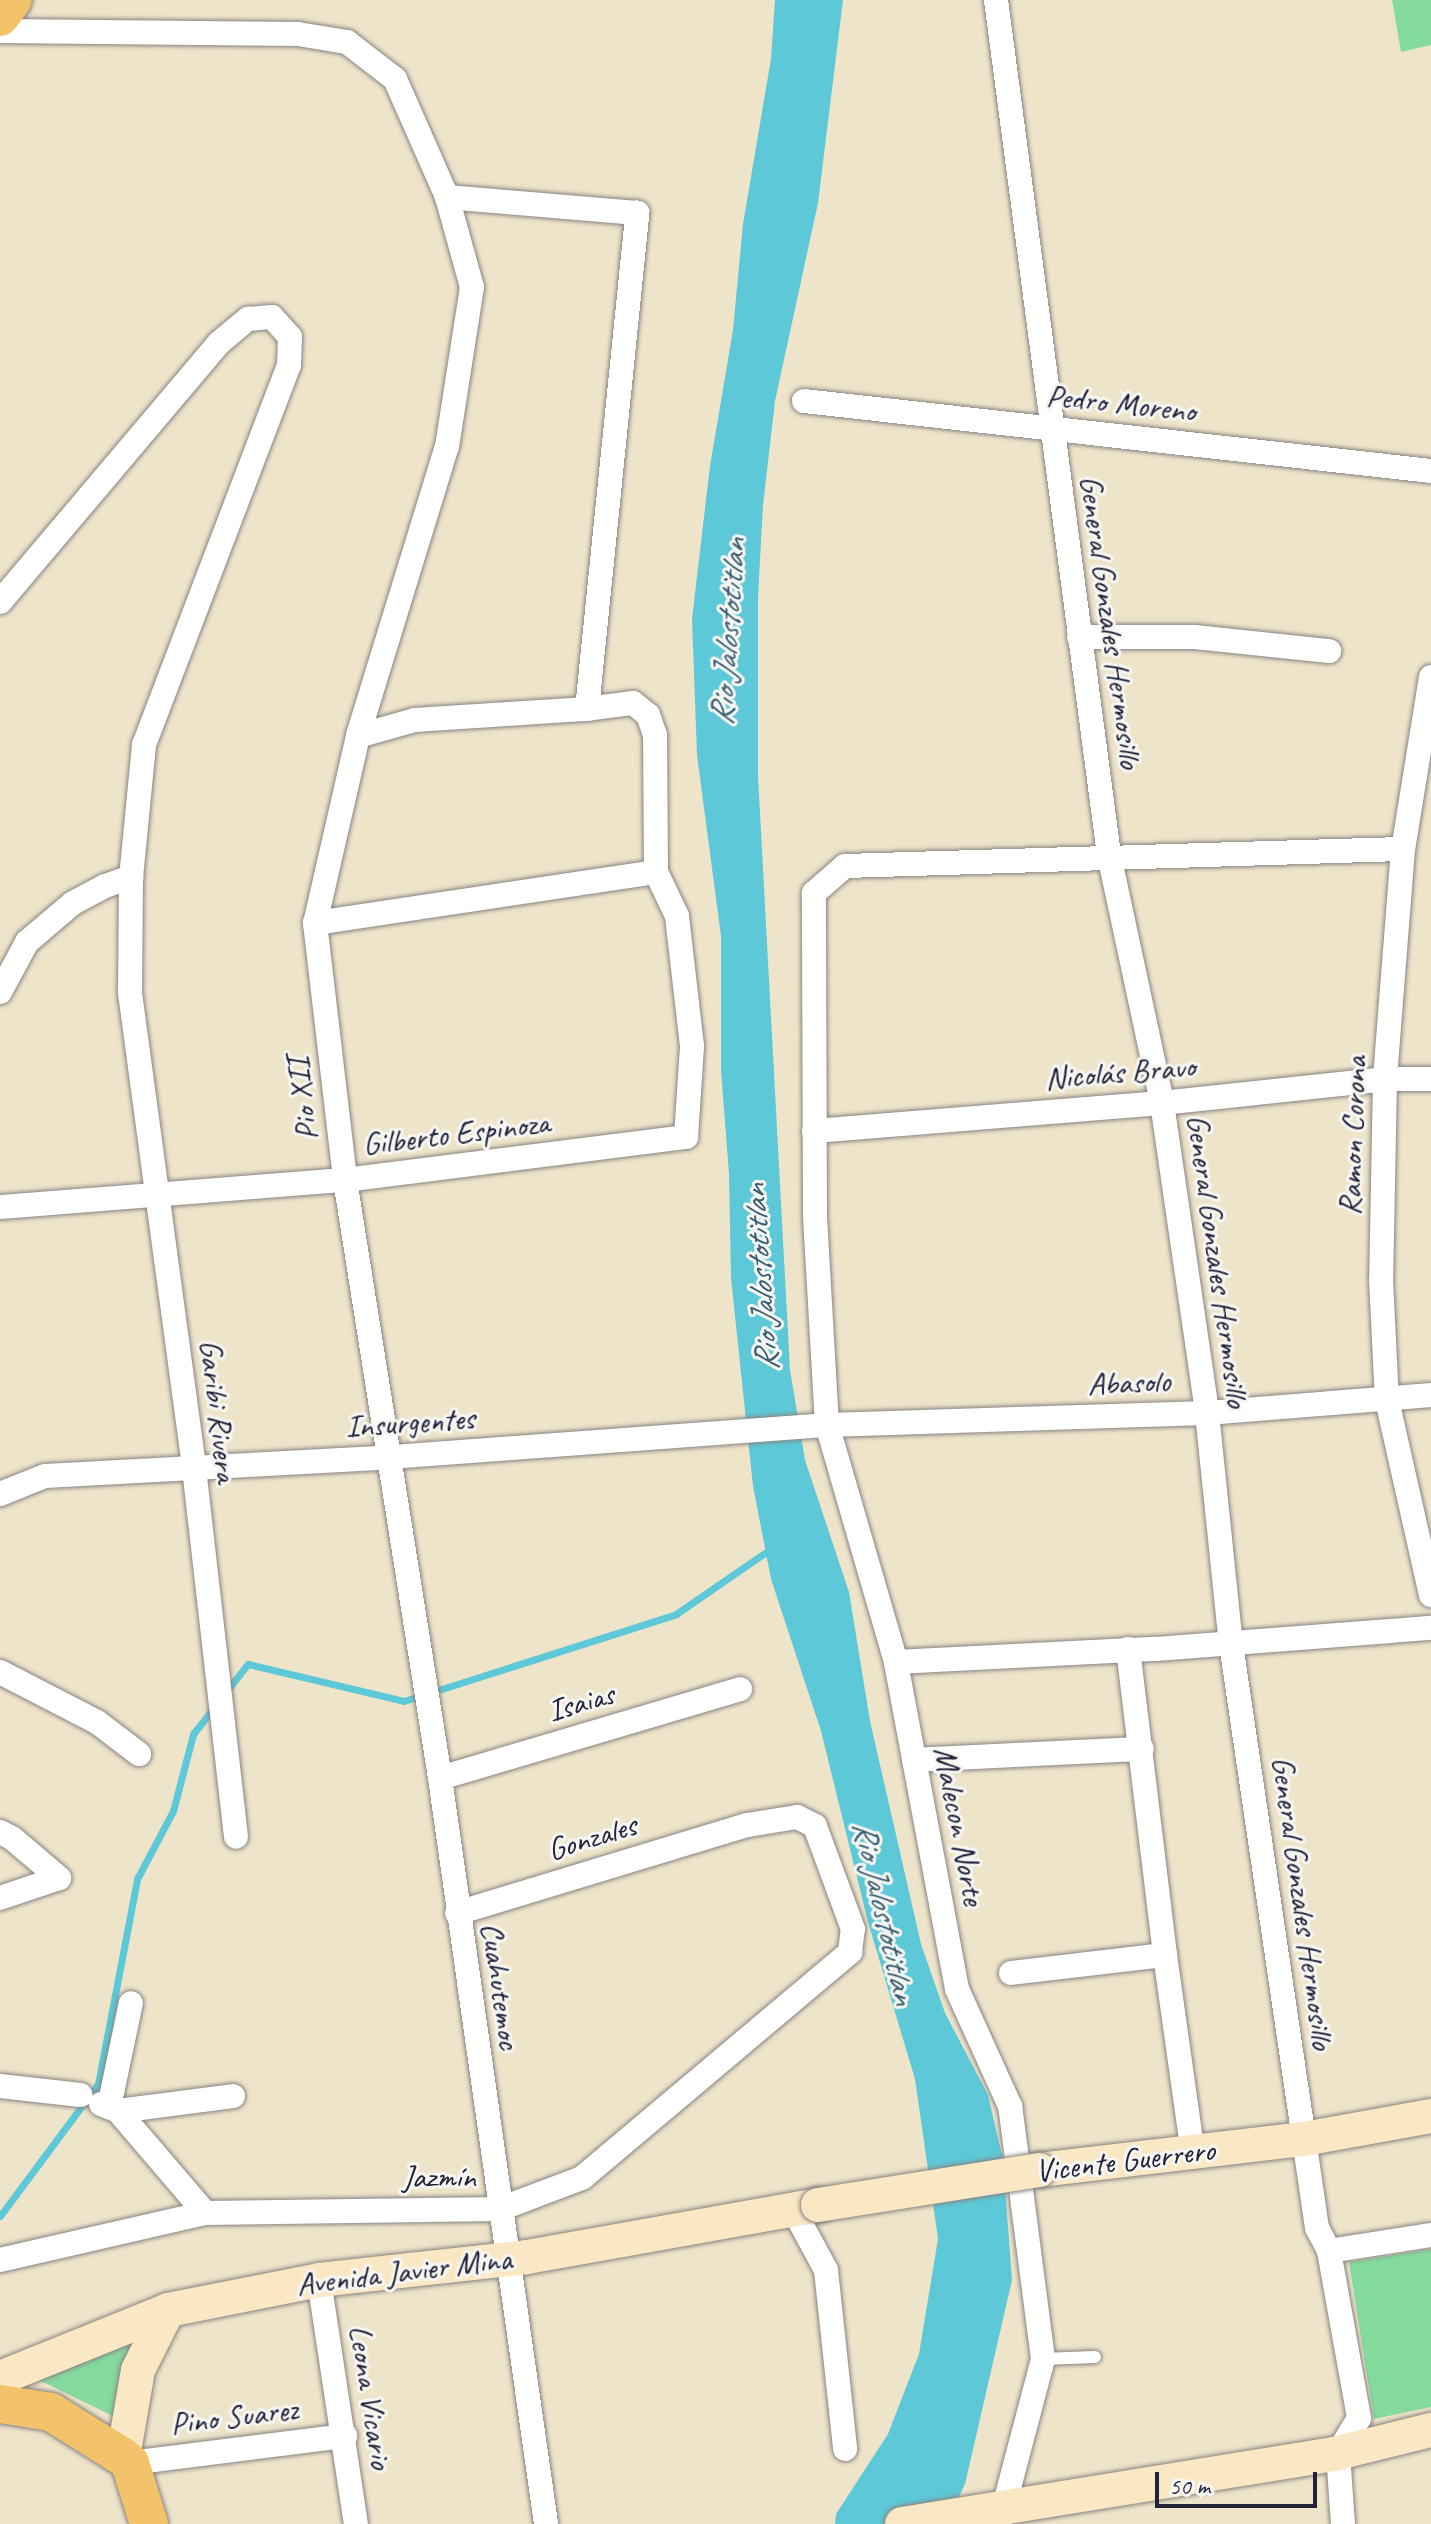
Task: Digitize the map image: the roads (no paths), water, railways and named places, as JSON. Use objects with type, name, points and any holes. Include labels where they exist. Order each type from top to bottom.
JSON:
[{"type":"main road","points":[[0,17],[13,0]]},
{"type":"main road","points":[[0,2404],[51,2412],[134,2492]]},
{"type":"street","name":"General Gonzales Hermosillo","points":[[996,0],[1109,855],[1162,1103],[1207,1413],[1231,1644],[1317,2228],[1329,2251],[1359,2418],[1338,2453]]},
{"type":"street","name":"Pio XII","points":[[0,31],[298,34],[347,42],[395,79],[447,197],[472,287],[449,431],[358,736],[315,923],[345,1180],[391,1457]]},
{"type":"street","points":[[447,197],[637,213],[587,709]]},
{"type":"street","name":"Garibi Rivera","points":[[0,602],[219,343],[248,319],[272,317],[290,337],[289,365],[144,745],[131,877],[130,993],[194,1468],[236,1837]]},
{"type":"street","name":"Pedro Moreno","points":[[804,401],[1431,471]]},
{"type":"street","points":[[1079,637],[1195,637],[1329,651]]},
{"type":"street","name":"Ramon Corona","points":[[1431,677],[1403,849],[1385,1079],[1381,1279],[1387,1400],[1431,1595]]},
{"type":"street","points":[[315,923],[656,872],[655,735],[648,715],[633,703],[587,709],[415,720],[358,736]]},
{"type":"street","name":"Malecon Norte","points":[[992,2514],[1043,2359],[1010,2106],[957,1989],[896,1662],[818,1427],[814,893],[845,866],[1109,855],[1403,849]]},
{"type":"street","name":"Gilberto Espinoza","points":[[0,1207],[345,1180],[686,1137],[692,1046],[677,916],[656,872]]},
{"type":"street","points":[[0,992],[27,942],[73,903],[105,886],[131,877]]},
{"type":"street","name":"Nicolás Bravo","points":[[814,1131],[1162,1103],[1385,1079],[1431,1079]]},
{"type":"street","name":"Abasolo","points":[[818,1427],[1207,1413],[1431,1395]]},
{"type":"street","name":"Insurgentes","points":[[0,1494],[45,1476],[391,1457],[818,1427]]},
{"type":"street","name":"Cuahutemoc","points":[[391,1457],[546,2524]]},
{"type":"street","points":[[896,1662],[1231,1644],[1431,1628]]},
{"type":"street","points":[[1128,1649],[1165,1955],[1193,2153]]},
{"type":"street","points":[[0,1672],[97,1722],[139,1754]]},
{"type":"street","name":"Isaias","points":[[440,1778],[740,1689]]},
{"type":"street","points":[[914,1760],[1142,1749]]},
{"type":"street","name":"Gonzales","points":[[457,1913],[747,1825],[797,1817],[815,1826],[853,1929],[850,1952],[809,1987]]},
{"type":"street","points":[[0,1832],[12,1838],[59,1878],[0,1898]]},
{"type":"street","points":[[1011,1973],[1165,1955]]},
{"type":"street","name":"Jazmín","points":[[0,2260],[205,2213],[500,2209],[582,2178],[809,1987]]},
{"type":"street","points":[[102,2104],[131,2003]]},
{"type":"street","points":[[5,2087],[102,2104],[233,2096]]},
{"type":"street","points":[[102,2104],[205,2213]]},
{"type":"street","name":"Vicente Guerrero","points":[[806,2207],[1039,2170],[1304,2139],[1431,2116]]},
{"type":"street","points":[[806,2207],[826,2270],[845,2449]]},
{"type":"street","name":"Avenida Javier Mina","points":[[0,2378],[168,2310],[319,2280],[508,2259],[806,2207]]},
{"type":"street","points":[[1329,2251],[1431,2235]]},
{"type":"street","name":"Leona Vicario","points":[[319,2280],[356,2524]]},
{"type":"street","points":[[134,2492],[138,2370],[168,2310]]},
{"type":"street","points":[[902,2524],[992,2514],[1338,2453],[1431,2430]]},
{"type":"street","name":"Pino Suarez","points":[[134,2492],[345,2436]]},
{"type":"street","points":[[1338,2453],[1343,2524]]},
{"type":"lane","points":[[1043,2359],[1095,2357]]},
{"type":"water","name":"Rio Jalostotitlan","points":[[775,0],[843,0],[818,203],[775,401],[763,505],[758,597],[758,776],[790,1370],[805,1460],[849,1592],[870,1721],[921,1944],[945,2013],[988,2095],[1003,2160],[1012,2280],[965,2484],[946,2524],[835,2524],[836,2514],[888,2434],[919,2354],[938,2239],[915,2079],[868,1922],[821,1731],[771,1579],[753,1486],[731,1278],[729,1174],[721,1071],[721,936],[697,755],[692,619],[710,466],[733,330],[743,224],[771,59]]},
{"type":"waterway","points":[[225,1693],[248,1664],[404,1701],[676,1614],[772,1548]]},
{"type":"waterway","points":[[0,2216],[98,2084],[137,1879],[173,1811],[193,1734],[215,1706]]}]
